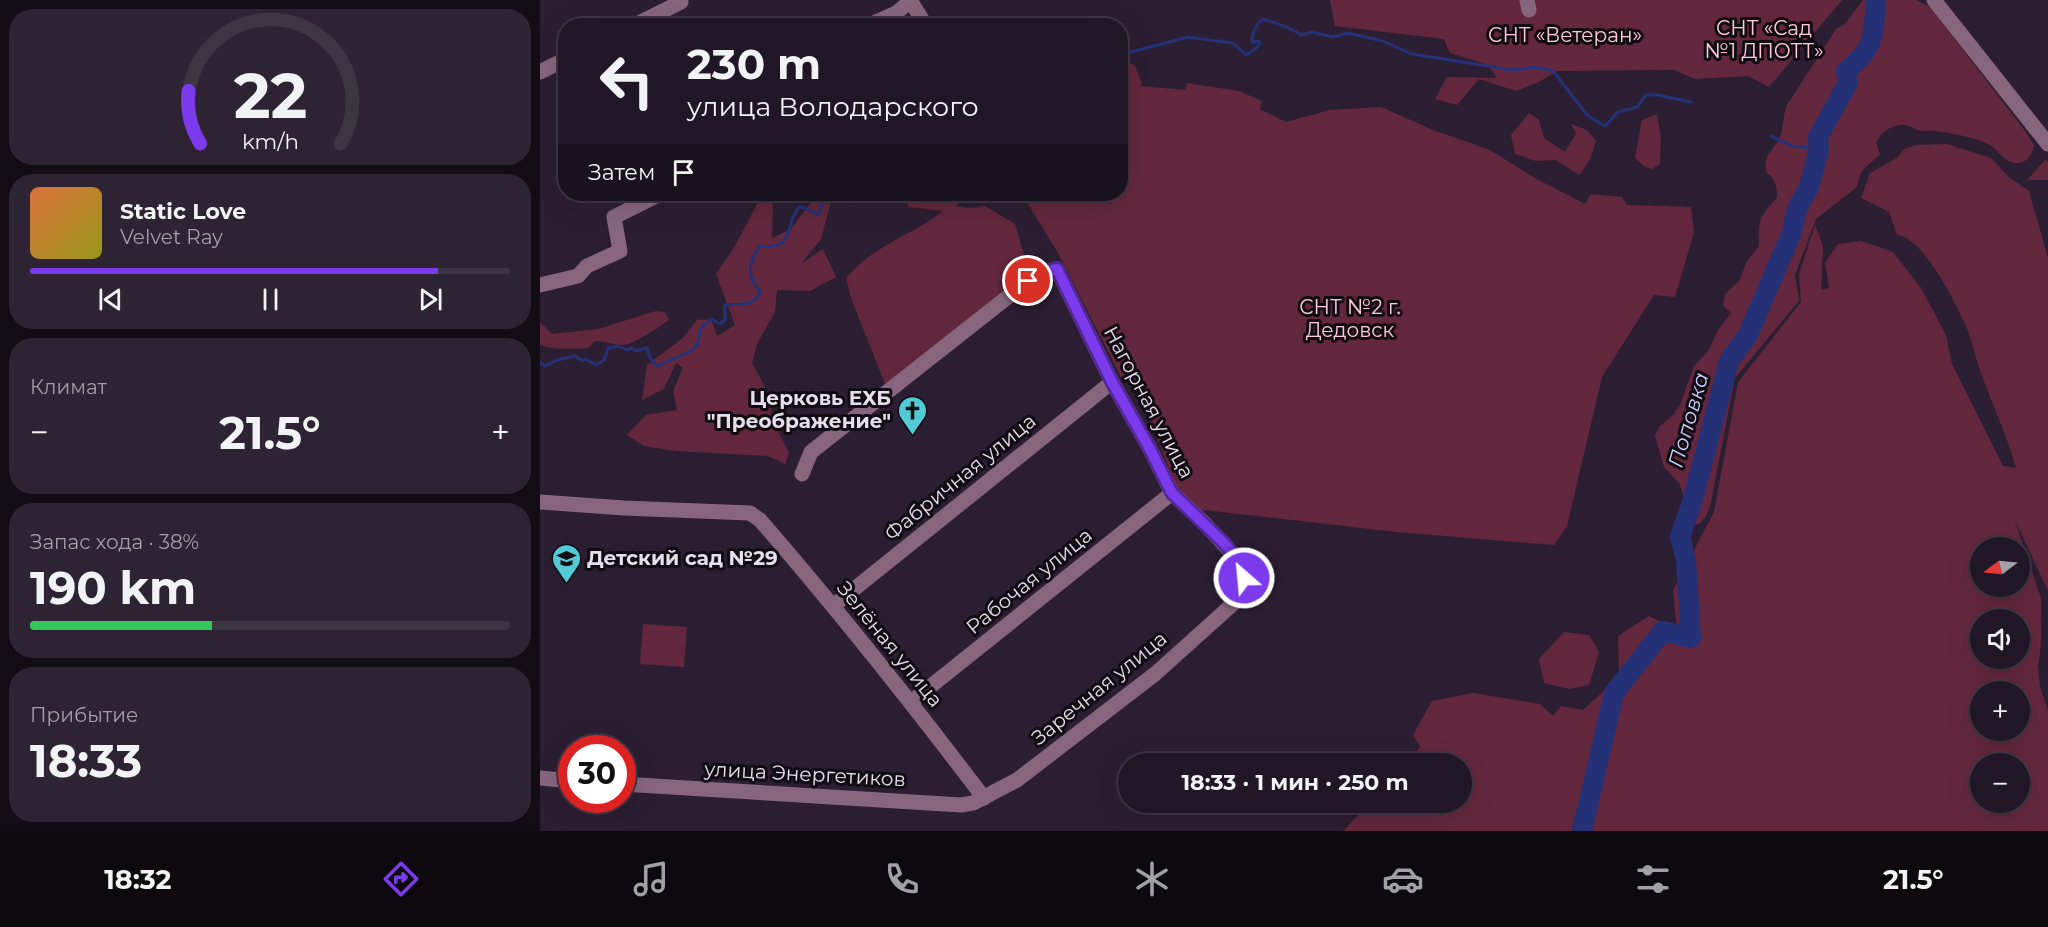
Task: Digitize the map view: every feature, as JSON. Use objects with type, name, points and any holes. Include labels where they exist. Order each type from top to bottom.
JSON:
[{"type":"street","points":[[885,18],[896,13],[910,0],[921,18]]},
{"type":"street","points":[[1934,0],[2048,144]]},
{"type":"street","points":[[649,18],[681,2]]},
{"type":"street","points":[[540,72],[558,63]]},
{"type":"street","points":[[540,285],[578,276],[587,266],[620,251],[614,217],[646,201]]},
{"type":"street","name":"Нагорная улица","points":[[802,474],[811,452],[1028,281],[1047,271],[1057,269],[1112,382],[1172,493],[1234,555],[1242,570],[1245,586],[1234,603]]},
{"type":"street","name":"Фабричная улица","points":[[833,606],[1112,382]]},
{"type":"street","name":"Рабочая улица","points":[[911,702],[1172,493]]},
{"type":"street","name":"Зелёная улица","points":[[540,502],[750,513],[760,520],[833,606],[911,702],[984,798]]},
{"type":"street","name":"Заречная улица","points":[[984,798],[1017,780],[1145,681],[1234,603]]},
{"type":"street","points":[[540,778],[558,780]]},
{"type":"street","name":"улица Энергетиков","points":[[636,785],[962,804],[984,798]]},
{"type":"green space","name":"СНТ «Ветеран»","points":[[1330,0],[1842,0],[1769,87],[1748,76],[1695,79],[1674,70],[1557,71],[1539,82],[1516,91],[1479,79],[1457,105],[1435,99],[1447,77],[1497,78],[1488,65],[1450,53],[1444,39],[1335,26]]},
{"type":"green space","points":[[1863,0],[1916,0],[1930,7],[2025,131],[2034,145],[2032,152],[2029,158],[2016,163],[2005,159],[1990,145],[1964,136],[1936,131],[1920,131],[1903,125],[1892,127],[1882,134],[1876,143],[1880,154],[1865,168],[1857,187],[1816,219],[1795,275],[1799,301],[1735,378],[1710,507],[1699,524],[1688,525],[1684,515],[1683,494],[1679,483],[1664,467],[1655,436],[1659,427],[1674,414],[1680,405],[1694,366],[1709,350],[1718,330],[1731,313],[1723,305],[1725,294],[1739,281],[1747,261],[1759,246],[1761,219],[1777,198],[1775,183],[1766,172],[1767,159],[1779,139],[1787,105],[1836,29],[1845,24]]},
{"type":"green space","name":"СНТ №2 г. Дедовск","points":[[1128,61],[1135,66],[1141,86],[1185,90],[1187,83],[1239,91],[1262,101],[1260,109],[1286,122],[1330,110],[1381,107],[1433,130],[1490,150],[1533,177],[1585,204],[1591,194],[1622,197],[1627,205],[1691,207],[1694,232],[1675,297],[1654,295],[1602,377],[1567,526],[1554,545],[1397,532],[1195,509],[1178,492],[1135,381],[1123,381],[1058,253],[1026,201],[1128,201]]},
{"type":"green space","points":[[1529,113],[1539,120],[1544,138],[1565,152],[1576,134],[1571,124],[1587,130],[1596,141],[1590,159],[1580,175],[1555,160],[1536,161],[1515,154],[1511,135]]},
{"type":"green space","points":[[1657,114],[1661,138],[1660,164],[1652,169],[1645,167],[1635,158],[1642,120]]},
{"type":"green space","points":[[1947,144],[1991,158],[2010,178],[2029,191],[2048,258],[2048,591],[2030,552],[2030,537],[2023,537],[2014,518],[2020,537],[1970,537],[1970,597],[2030,597],[2030,565],[2041,598],[2041,645],[2038,666],[2040,687],[2048,710],[2048,831],[1343,831],[1360,813],[1472,813],[1472,753],[1415,753],[1420,746],[1413,735],[1432,701],[1473,693],[1540,704],[1553,716],[1561,706],[1583,710],[1619,677],[1618,636],[1649,616],[1677,630],[1673,590],[1714,512],[1738,382],[1801,302],[1799,274],[1815,225],[1823,246],[1821,290],[1829,288],[1825,263],[1838,244],[1861,241],[1893,252],[1921,288],[1946,335],[1952,364],[2003,466],[2016,468],[1967,330],[1946,287],[1917,247],[1907,238],[1897,235],[1889,212],[1861,198],[1870,173],[1897,158],[1904,149],[1916,145]]},
{"type":"green space","points":[[2045,160],[2048,161],[2048,180],[2027,180]]},
{"type":"green space","points":[[773,201],[772,238],[791,229],[812,201],[831,201],[821,239],[801,264],[823,249],[836,277],[810,291],[777,290],[775,312],[757,344],[752,363],[764,385],[776,427],[789,453],[785,464],[768,456],[675,451],[644,446],[627,435],[646,415],[677,410],[673,391],[683,368],[676,363],[664,389],[642,400],[647,365],[683,338],[697,320],[711,319],[717,336],[735,325],[716,274],[735,246],[757,204]]},
{"type":"green space","points":[[908,201],[960,201],[956,206],[970,208],[985,206],[1015,224],[1024,255],[1027,283],[887,389],[851,298],[846,278],[869,257],[943,211],[908,207]]},
{"type":"green space","points":[[656,311],[665,312],[669,320],[627,344],[595,341],[588,348],[570,349],[540,345],[540,322],[552,334],[598,329]]},
{"type":"green space","points":[[643,624],[687,627],[684,667],[640,664]]},
{"type":"green space","points":[[1564,632],[1589,635],[1599,652],[1589,685],[1569,689],[1544,683],[1539,659]]},
{"type":"waterway","name":"Поповка","points":[[1582,831],[1614,693],[1663,631],[1691,638],[1686,560],[1680,537],[1693,499],[1729,361],[1748,335],[1792,232],[1797,209],[1809,187],[1819,149],[1818,137],[1848,83],[1846,71],[1863,55],[1871,40],[1876,0]]},
{"type":"waterway","points":[[1128,51],[1188,37],[1233,43],[1246,55],[1260,44],[1259,41],[1252,42],[1252,39],[1253,33],[1263,19],[1287,27],[1301,35],[1312,32],[1333,37],[1348,33],[1383,41],[1412,54],[1513,70],[1535,67],[1553,71],[1587,115],[1605,126],[1618,112],[1637,107],[1646,95],[1658,95],[1691,102]]},
{"type":"waterway","points":[[1771,136],[1792,146],[1819,149]]},
{"type":"waterway","points":[[540,362],[545,366],[557,360],[575,356],[582,361],[586,359],[596,365],[604,360],[608,348],[618,346],[627,350],[632,348],[636,351],[647,348],[650,358],[657,366],[691,351],[697,345],[701,328],[711,319],[720,324],[725,320],[725,305],[746,304],[757,297],[760,292],[750,269],[760,246],[779,244],[787,235],[794,214],[799,207],[818,215],[823,201]]},
{"type":"place","name":"Церковь ЕХБ \"Преображение\"","points":[[912,436]]},
{"type":"place","name":"Детский сад №29","points":[[566,584]]},
{"type":"route","points":[[1028,281],[1037,275],[1057,269],[1112,382],[1172,493],[1225,544],[1234,555],[1244,578]]},
{"type":"park label","name":"СНТ «Сад №1 ДПОТТ»","points":[[1764,40]]}]
